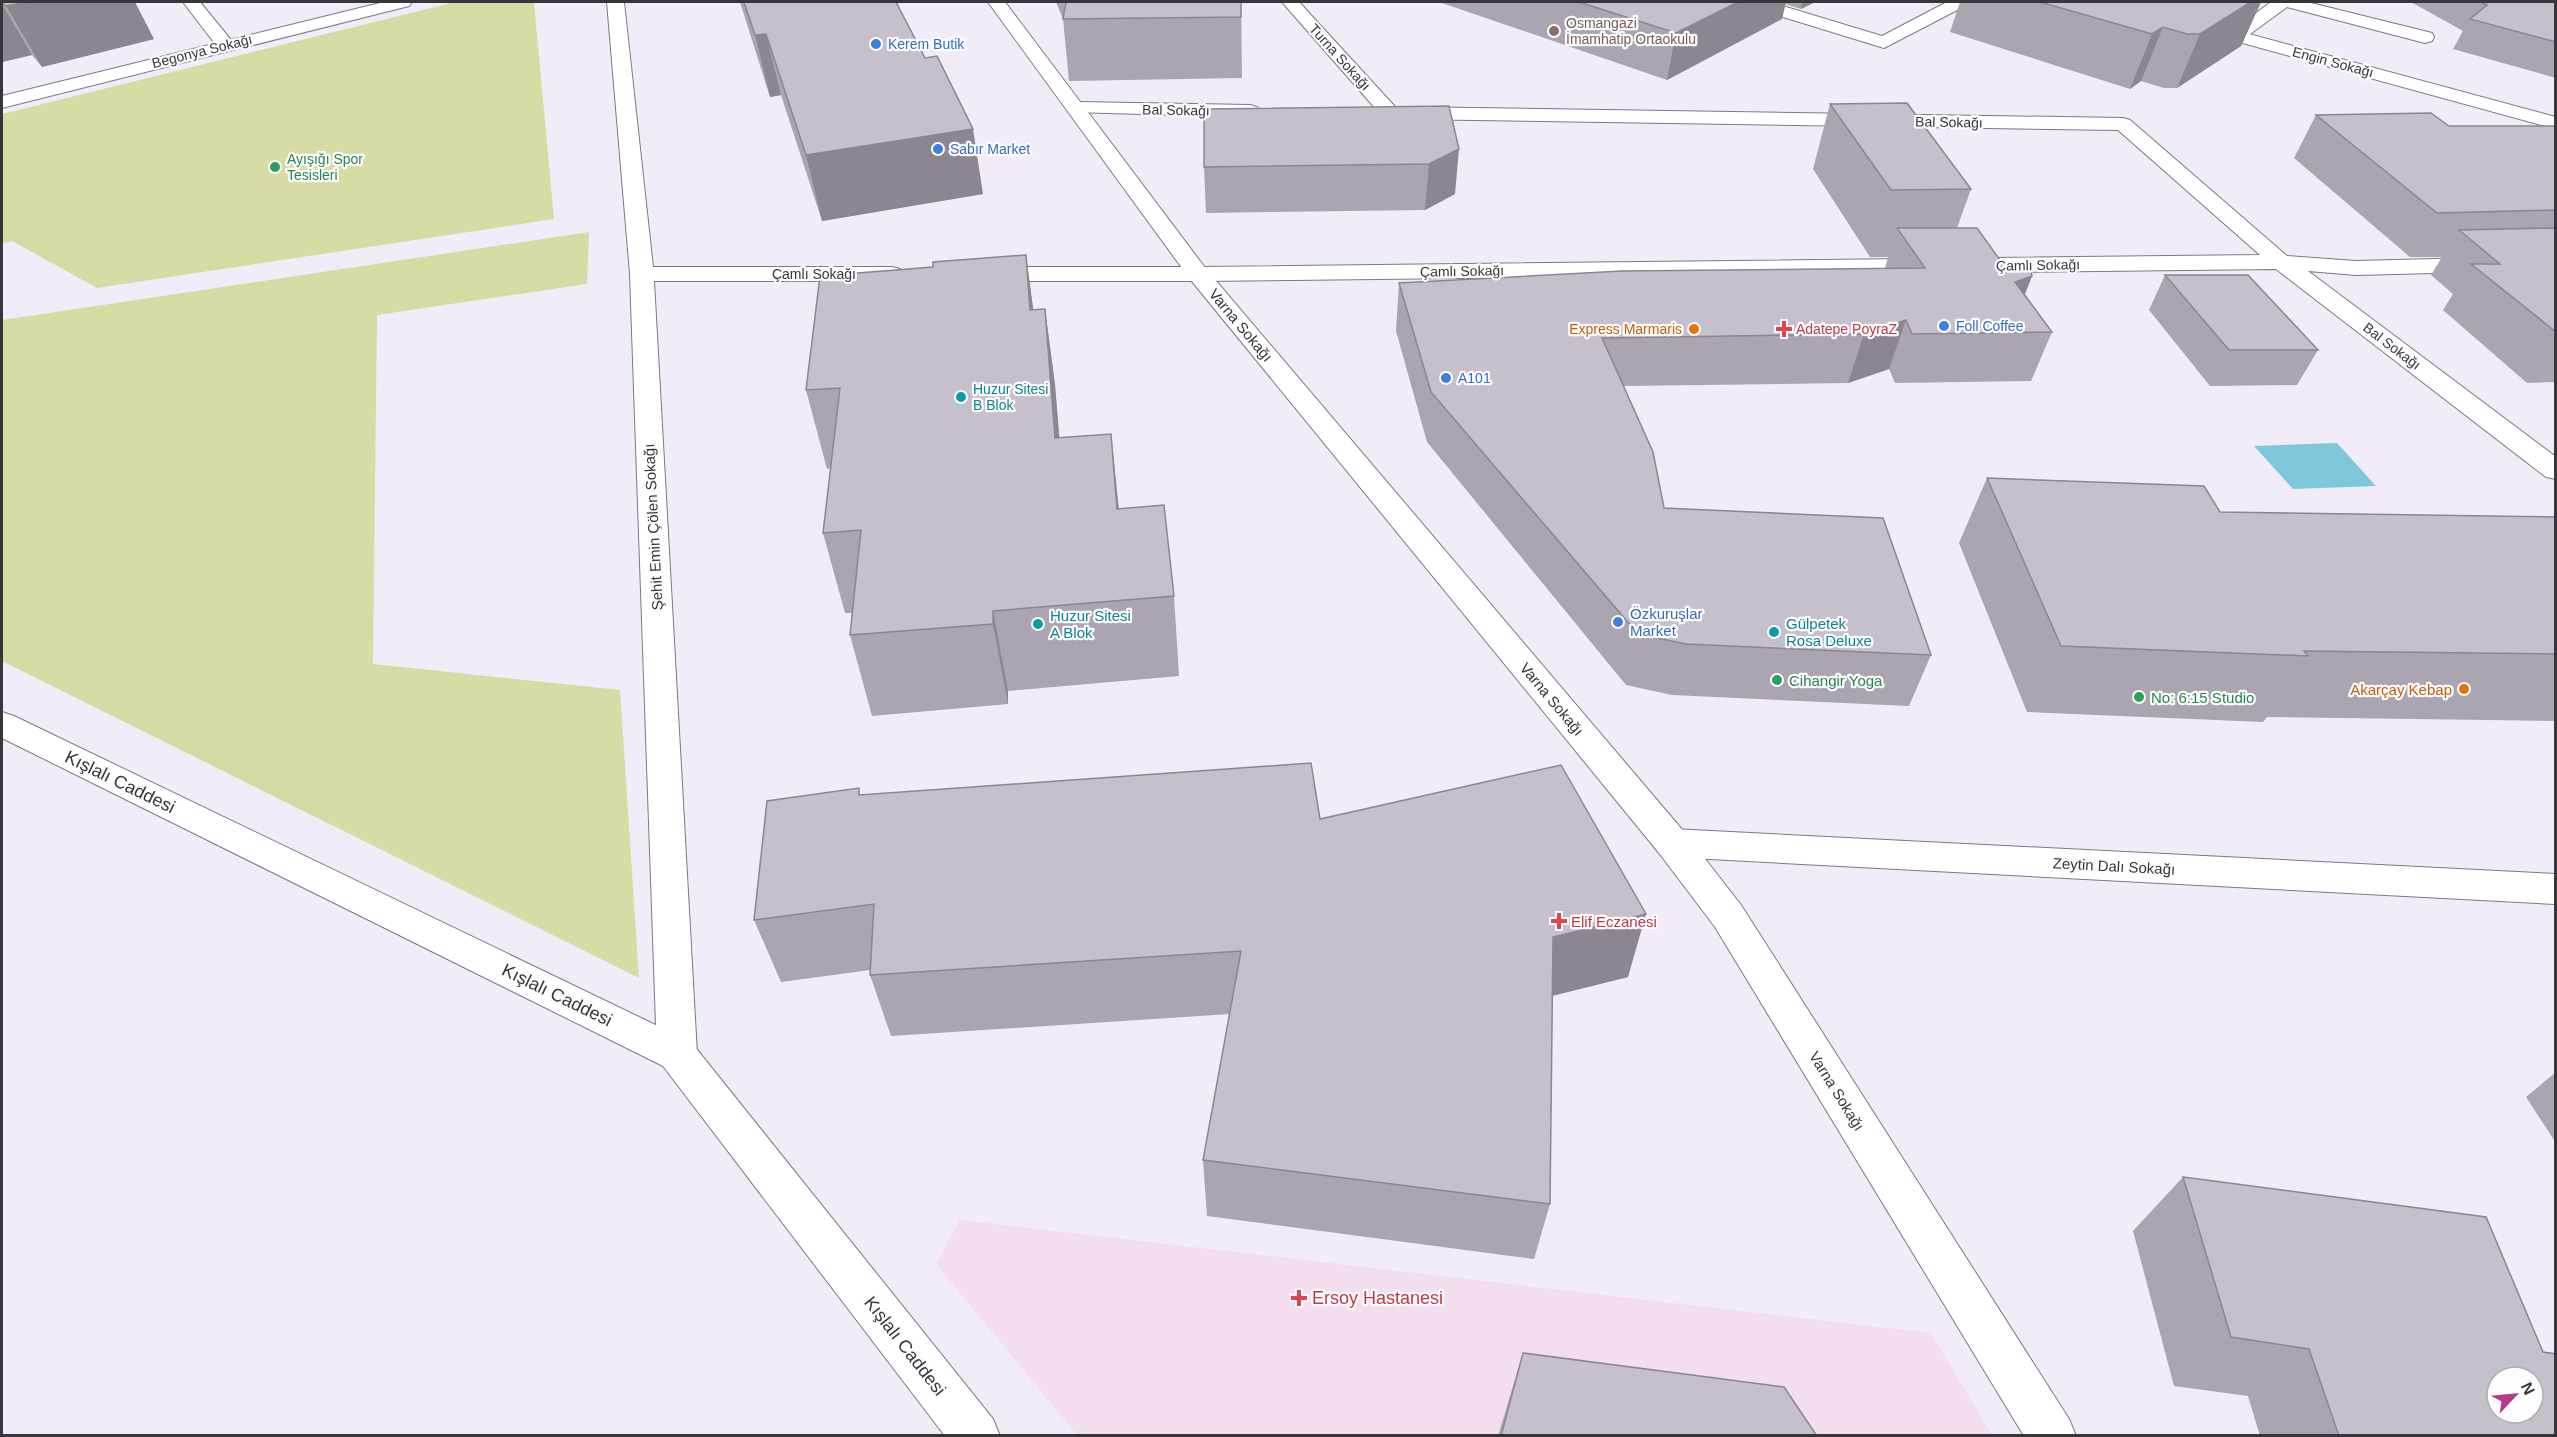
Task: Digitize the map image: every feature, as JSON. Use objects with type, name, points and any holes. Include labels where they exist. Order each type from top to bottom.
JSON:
[{"type":"street","points":[[191,2],[226,45]]},
{"type":"street","name":"Begonya Sokağı","points":[[2,102],[403,2]]},
{"type":"street","name":"Şehit Emin Çölen Sokağı","points":[[615,2],[642,274],[677,1054]]},
{"type":"street","name":"Varna Sokağı","points":[[996,2],[1078,108],[1198,274],[1671,843],[1728,916],[2052,1436]]},
{"type":"street","name":"Turna Sokağı","points":[[1290,2],[1389,112]]},
{"type":"street","points":[[1753,2],[1884,42],[1959,2]]},
{"type":"street","points":[[2236,36],[2282,2]]},
{"type":"street","points":[[2288,2],[2425,37]]},
{"type":"street","name":"Engin Sokağı","points":[[2179,20],[2556,123]]},
{"type":"street","name":"Bal Sokağı","points":[[1078,108],[1269,111]]},
{"type":"street","name":"Bal Sokağı","points":[[1365,112],[2122,124],[2281,262],[2556,471]]},
{"type":"street","name":"Çamlı Sokağı","points":[[2281,262],[2329,251],[2556,245]]},
{"type":"street","name":"Çamlı Sokağı","points":[[962,274],[1198,274],[2281,262],[2356,268],[2556,263]]},
{"type":"street","name":"Çamlı Sokağı","points":[[642,274],[914,274]]},
{"type":"street","name":"Kışlalı Caddesi","points":[[2,724],[677,1054],[976,1436]]},
{"type":"street","name":"Zeytin Dalı Sokağı","points":[[1671,843],[2556,890]]},
{"type":"shaded area","name":"Ersoy Hastanesi","points":[[960,1220],[1931,1333],[1992,1435],[1077,1435],[936,1264]]},
{"type":"green space","name":"Ayışığı Spor Tesisleri","points":[[455,2],[534,2],[554,219],[97,288],[12,241],[2,243],[2,114]]},
{"type":"green space","points":[[589,232],[587,284],[377,315],[373,664],[620,690],[639,978],[2,661],[2,320]]},
{"type":"water","points":[[2337,443],[2376,486],[2293,489],[2254,446]]},
{"type":"building","points":[[2,2],[26,2],[6,6]]},
{"type":"building","points":[[744,2],[896,2],[925,58],[937,56],[973,129],[806,155],[766,34],[755,35]]},
{"type":"building","points":[[1066,2],[1241,2],[1241,17],[1063,19]]},
{"type":"building","points":[[1579,2],[1738,2],[1676,33]]},
{"type":"building","points":[[2040,2],[2251,2],[2200,34],[2187,34],[2163,27],[2152,34]]},
{"type":"building","points":[[2481,2],[2556,2],[2556,42],[2470,19],[2487,5]]},
{"type":"building","points":[[1907,103],[1971,189],[1891,190],[1830,104]]},
{"type":"building","points":[[1449,106],[1459,149],[1429,164],[1204,167],[1204,109]]},
{"type":"building","points":[[2431,113],[2449,126],[2556,126],[2556,210],[2437,213],[2316,115]]},
{"type":"building","points":[[1897,228],[1977,228],[2005,267],[2030,267],[2032,276],[2015,282],[2052,332],[1912,334],[1906,320],[1864,334],[1602,338],[1653,452],[1664,508],[1883,518],[1931,655],[1686,644],[1638,634],[1431,392],[1399,283],[1622,271],[1925,268]]},
{"type":"building","points":[[2556,228],[2556,332],[2471,264],[2500,264],[2459,230]]},
{"type":"building","points":[[1026,255],[1030,310],[1045,309],[1055,438],[1111,434],[1117,509],[1164,505],[1174,596],[993,611],[993,624],[850,635],[861,530],[823,533],[840,388],[806,390],[820,276],[933,267],[933,262]]},
{"type":"building","points":[[2165,275],[2248,275],[2318,350],[2229,350]]},
{"type":"building","points":[[1987,478],[2204,486],[2220,512],[2556,517],[2556,654],[2304,651],[2308,656],[2061,646]]},
{"type":"building","points":[[1311,763],[1320,819],[1561,765],[1646,914],[1553,937],[1550,1204],[1203,1160],[1241,951],[870,975],[874,904],[754,920],[767,801],[859,788],[859,795]]},
{"type":"building","points":[[2183,1177],[2486,1217],[2543,1352],[2556,1354],[2556,1436],[2339,1436],[2309,1349],[2231,1337]]},
{"type":"building","points":[[1523,1353],[1784,1387],[1817,1436],[1501,1436]]},
{"type":"place","name":"Osmangazi İmamhatip Ortaokulu","points":[[1554,31]]},
{"type":"place","name":"Kerem Butik","points":[[876,44]]},
{"type":"place","name":"Sabır Market","points":[[938,149]]},
{"type":"place","name":"Ayışığı Spor Tesisleri","points":[[275,167]]},
{"type":"place","name":"Foll Coffee","points":[[1944,326]]},
{"type":"place","name":"Express Marmaris","points":[[1694,329]]},
{"type":"place","name":"Adatepe PoyraZ","points":[[1784,329]]},
{"type":"place","name":"A101","points":[[1446,378]]},
{"type":"place","name":"Huzur Sitesi B Blok","points":[[961,397]]},
{"type":"place","name":"Özkuruşlar Market","points":[[1618,622]]},
{"type":"place","name":"Huzur Sitesi A Blok","points":[[1038,624]]},
{"type":"place","name":"Gülpetek Rosa Deluxe","points":[[1774,632]]},
{"type":"place","name":"Cihangir Yoga","points":[[1777,680]]},
{"type":"place","name":"Akarçay Kebap","points":[[2464,689]]},
{"type":"place","name":"No: 6:15 Studio","points":[[2139,697]]},
{"type":"place","name":"Elif Eczanesi","points":[[1559,921]]},
{"type":"place","name":"Ersoy Hastanesi","points":[[1299,1298]]}]
